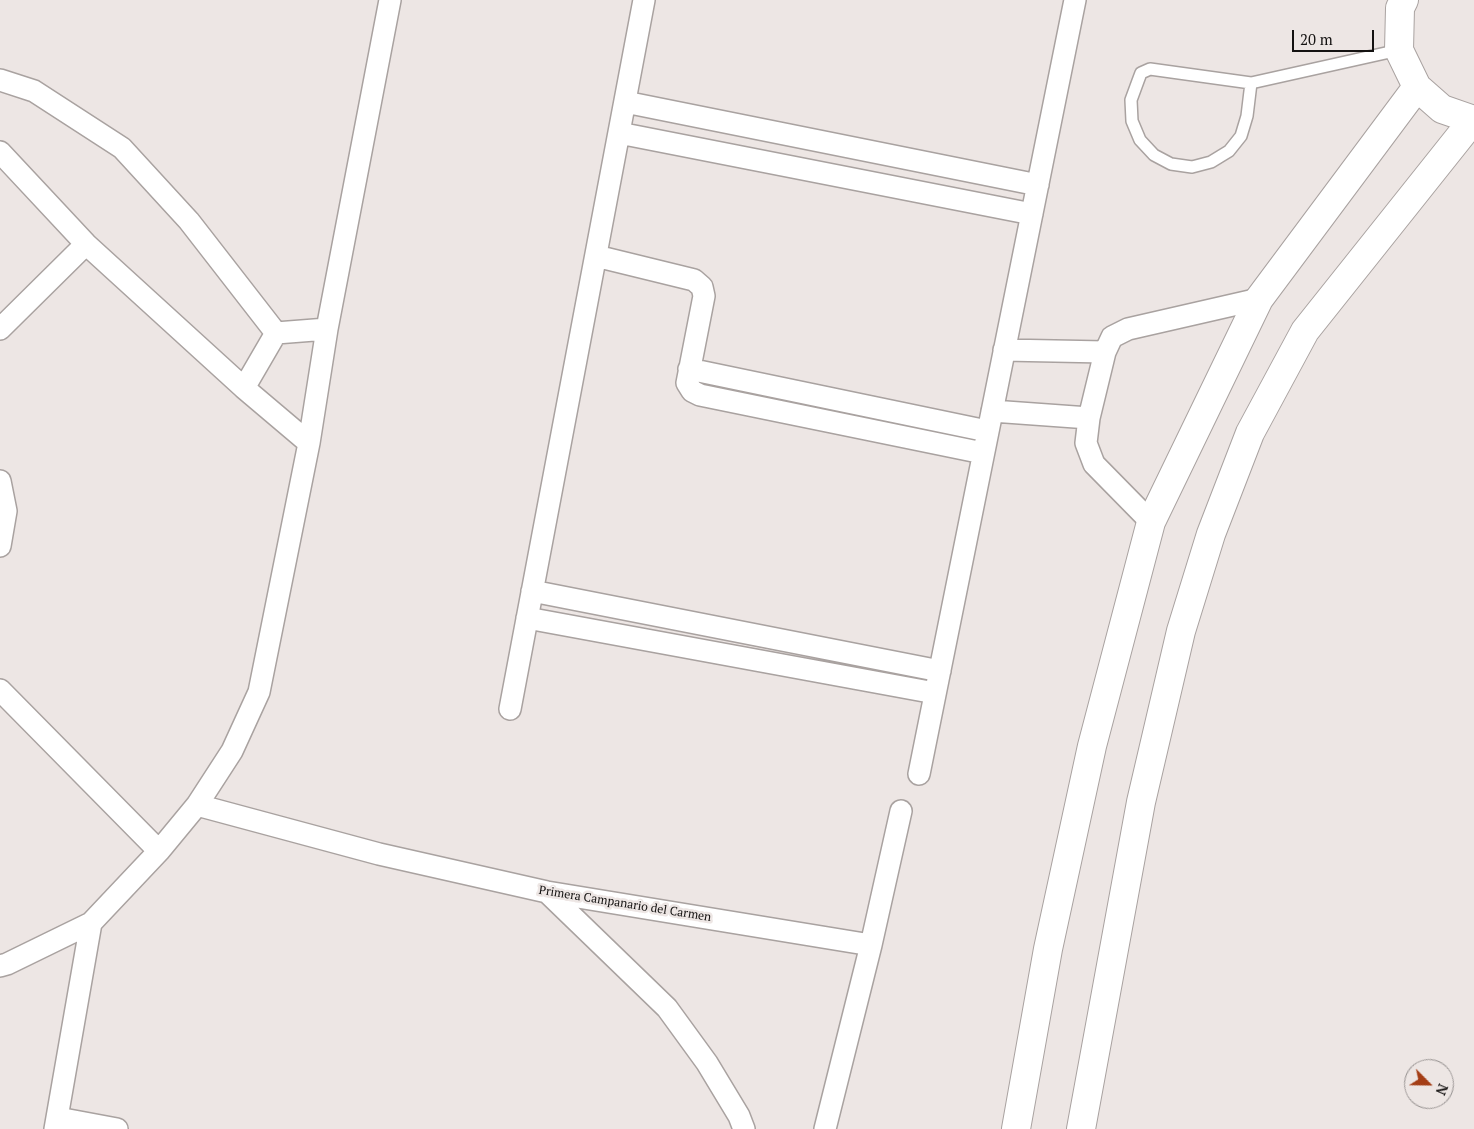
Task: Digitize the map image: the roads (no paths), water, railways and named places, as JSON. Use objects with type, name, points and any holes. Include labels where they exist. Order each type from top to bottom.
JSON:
[{"type":"street","points":[[0,966],[91,923],[159,851],[197,805],[232,751],[259,692],[309,443],[327,328],[390,0]]},
{"type":"street","points":[[510,709],[644,0]]},
{"type":"street","points":[[919,774],[1075,0]]},
{"type":"street","points":[[1080,1129],[1141,802],[1181,632],[1211,534],[1250,433],[1305,331],[1473,120],[1442,109],[1417,87],[1399,50],[1400,8],[1404,0]]},
{"type":"street","points":[[0,80],[34,91],[122,148],[189,221],[276,333]]},
{"type":"street","points":[[1016,1129],[1048,950],[1092,746],[1151,522],[1260,299],[1417,87]]},
{"type":"street","points":[[625,102],[1038,185]]},
{"type":"street","points":[[619,133],[1032,214]]},
{"type":"street","points":[[0,152],[86,244],[244,388],[309,443]]},
{"type":"street","points":[[0,329],[86,244]]},
{"type":"street","points":[[596,256],[694,280],[702,287],[704,296],[689,369],[688,383],[692,391],[700,396],[983,453]]},
{"type":"street","points":[[1151,522],[1094,464],[1086,443],[1089,418],[1105,352],[1112,337],[1128,329],[1260,299]]},
{"type":"street","points":[[276,333],[327,328]]},
{"type":"street","points":[[244,388],[276,333]]},
{"type":"street","points":[[1004,350],[1105,352]]},
{"type":"street","points":[[689,369],[987,431]]},
{"type":"street","points":[[992,411],[1089,418]]},
{"type":"street","points":[[0,481],[6,510],[0,546]]},
{"type":"street","points":[[532,591],[940,671]]},
{"type":"street","points":[[527,618],[935,693]]},
{"type":"street","points":[[0,690],[159,851]]},
{"type":"street","name":"Primera Campanario del Carmen","points":[[197,805],[379,854],[547,892],[871,944]]},
{"type":"street","points":[[825,1129],[871,944],[901,811]]},
{"type":"street","points":[[547,892],[667,1008],[708,1063],[739,1116],[744,1129]]},
{"type":"street","points":[[91,923],[57,1123],[117,1129]]},
{"type":"lane","points":[[1251,83],[1247,116],[1241,136],[1229,151],[1212,162],[1192,167],[1172,164],[1154,155],[1140,140],[1132,121],[1132,100],[1138,81],[1141,73],[1150,69],[1251,83],[1399,50]]}]
